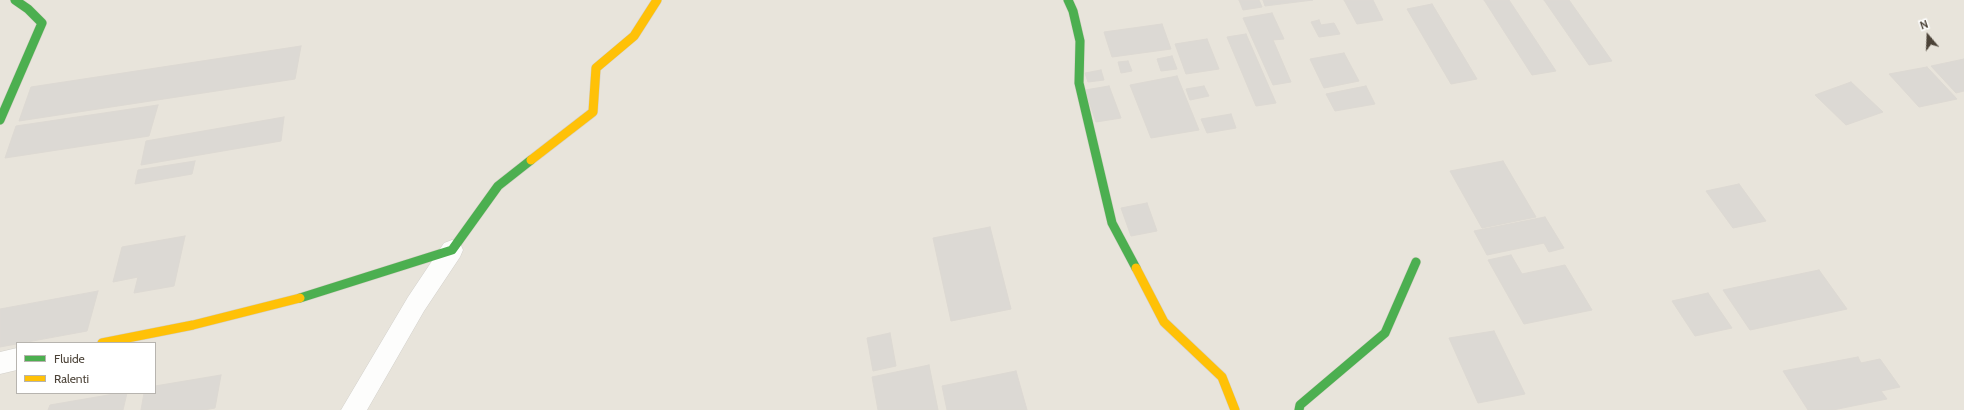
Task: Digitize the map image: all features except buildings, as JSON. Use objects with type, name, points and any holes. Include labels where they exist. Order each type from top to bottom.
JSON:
[{"type":"street","points":[[0,120],[42,23],[15,0]]},
{"type":"street","points":[[352,410],[416,304],[452,250],[498,186],[593,112],[596,68],[634,36],[657,0]]},
{"type":"street","points":[[1068,0],[1073,11],[1080,41],[1079,83],[1112,223],[1164,322],[1222,377],[1235,410]]},
{"type":"street","points":[[107,342],[193,325],[316,294],[452,250]]},
{"type":"street","points":[[1299,410],[1300,405],[1385,332],[1416,262]]},
{"type":"street","points":[[0,363],[16,359]]},
{"type":"shaded area","points":[[0,0],[1964,0],[1964,410],[0,410]]},
{"type":"traffic: fast","points":[[0,120],[42,23],[28,9],[15,0]]},
{"type":"traffic: fast","points":[[1068,0],[1073,11],[1080,41],[1079,83],[1112,223],[1136,268]]},
{"type":"traffic: fast","points":[[300,298],[452,250],[498,186],[531,160]]},
{"type":"traffic: fast","points":[[1299,410],[1300,405],[1385,333],[1416,262]]},
{"type":"traffic: slow","points":[[531,160],[593,112],[596,68],[634,36],[657,0]]},
{"type":"traffic: slow","points":[[1136,268],[1164,322],[1222,377],[1235,410]]},
{"type":"traffic: slow","points":[[107,342],[193,325],[300,298]]}]
